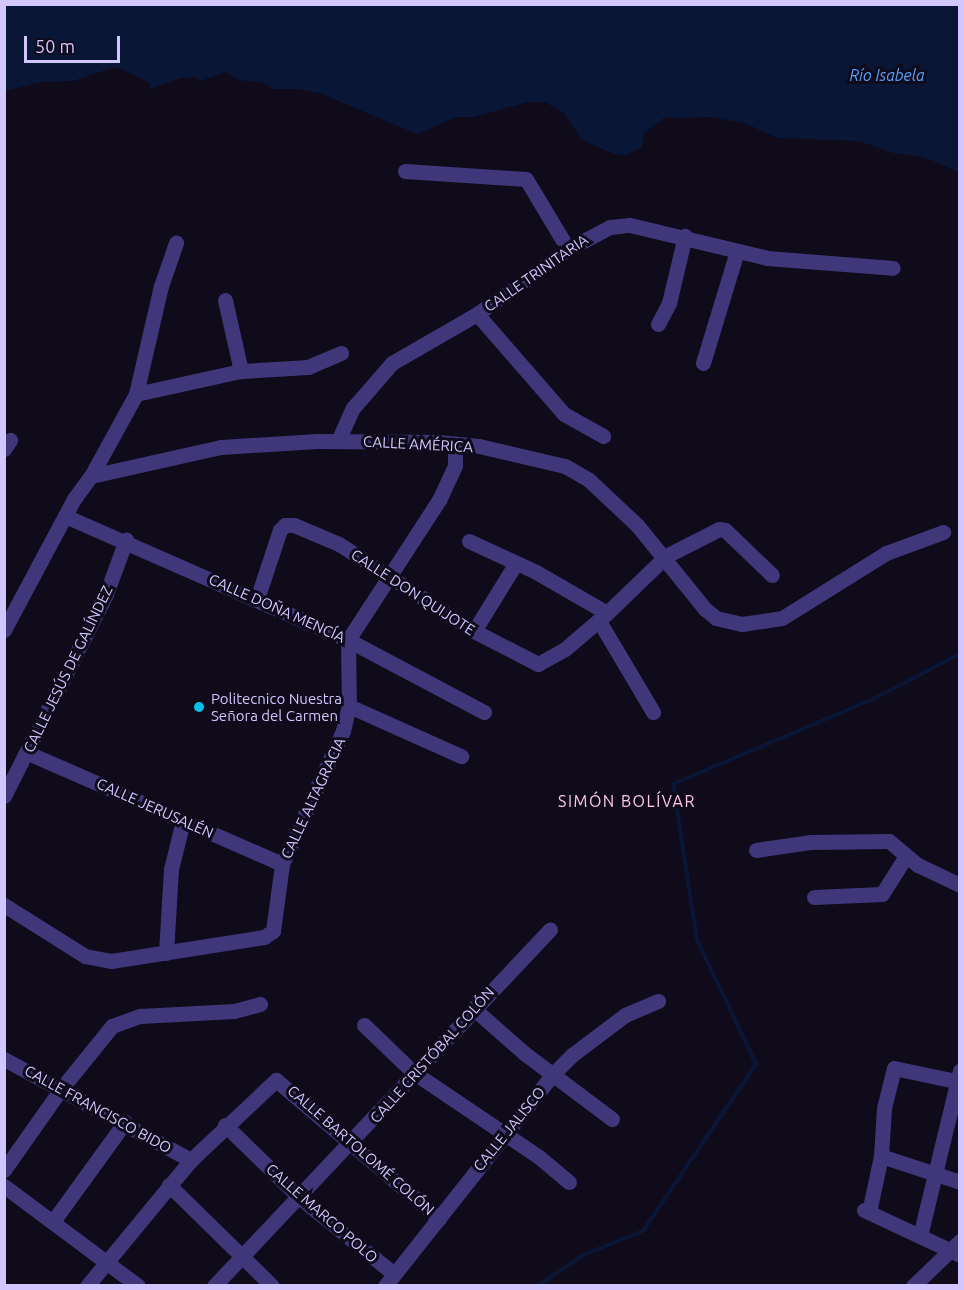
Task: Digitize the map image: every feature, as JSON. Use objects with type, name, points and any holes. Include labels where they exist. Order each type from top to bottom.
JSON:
[{"type":"street","points":[[405,171],[526,179],[568,249]]},
{"type":"street","name":"CALLE TRINITARIA","points":[[338,441],[353,408],[392,363],[477,314],[568,249],[610,227],[630,225],[685,236],[767,258],[893,267]]},
{"type":"street","points":[[658,324],[669,303],[685,236]]},
{"type":"street","points":[[4,630],[65,516],[91,476],[136,394],[161,286],[176,243]]},
{"type":"street","points":[[703,363],[736,251]]},
{"type":"street","points":[[225,300],[241,371]]},
{"type":"street","points":[[477,314],[564,414],[603,436]]},
{"type":"street","points":[[136,394],[241,371],[309,367],[341,353]]},
{"type":"street","name":"CALLE AMÉRICA","points":[[91,476],[221,447],[338,441],[455,444],[565,466],[578,472],[666,556],[698,602],[716,618],[742,624],[782,618],[886,553],[943,532]]},
{"type":"street","points":[[348,640],[390,579],[444,489],[455,465],[455,444]]},
{"type":"street","name":"CALLE DOÑA MENCÍA","points":[[65,516],[126,540],[348,640],[484,712]]},
{"type":"street","name":"CALLE DON QUIJOTE","points":[[257,599],[280,530],[285,525],[294,525],[339,544],[390,579],[530,664],[546,661],[603,617]]},
{"type":"street","points":[[603,617],[666,556],[722,528],[772,576]]},
{"type":"street","name":"CALLE JESÚS DE GALÍNDEZ","points":[[4,796],[28,753],[106,594],[126,540]]},
{"type":"street","points":[[469,541],[516,562],[603,617],[653,712]]},
{"type":"street","points":[[474,631],[516,562]]},
{"type":"street","points":[[4,594],[19,601]]},
{"type":"street","name":"CALLE ALTAGRACIA","points":[[4,905],[86,956],[111,961],[269,935],[282,864],[344,731],[349,706],[348,640]]},
{"type":"street","points":[[349,706],[461,756]]},
{"type":"street","name":"CALLE JERUSALÉN","points":[[28,753],[282,864]]},
{"type":"street","points":[[166,953],[171,869],[183,820]]},
{"type":"street","points":[[756,850],[794,843],[889,841],[906,856],[960,885]]},
{"type":"street","points":[[814,897],[882,894],[906,856]]},
{"type":"street","name":"CALLE CRISTÓBAL COLÓN","points":[[214,1286],[350,1145],[413,1072],[549,929]]},
{"type":"street","name":"CALLE JALISCO","points":[[389,1280],[553,1074],[572,1055],[625,1015],[658,1000]]},
{"type":"street","points":[[4,1170],[102,1035],[124,1020],[234,1011],[260,1004]]},
{"type":"street","points":[[473,1008],[612,1119]]},
{"type":"street","points":[[364,1025],[413,1072],[504,1133],[569,1182]]},
{"type":"street","name":"CALLE FRANCISCO BIDO","points":[[4,1059],[125,1122],[191,1160]]},
{"type":"street","points":[[920,1236],[958,1078],[895,1067],[880,1128],[881,1156],[867,1211],[920,1236],[957,1249]]},
{"type":"street","name":"CALLE BARTOLOMÉ COLÓN","points":[[87,1286],[104,1260],[168,1185],[225,1125],[276,1080],[439,1218]]},
{"type":"street","points":[[54,1220],[125,1122]]},
{"type":"street","name":"CALLE MARCO POLO","points":[[225,1125],[389,1280]]},
{"type":"street","points":[[881,1156],[960,1182]]},
{"type":"street","points":[[168,1185],[272,1286]]},
{"type":"street","points":[[4,1186],[54,1220],[138,1286]]},
{"type":"street","points":[[913,1286],[957,1249]]},
{"type":"water","name":"Río Isabela","points":[[4,5],[959,5],[959,172],[924,157],[893,153],[859,141],[777,138],[747,124],[712,117],[664,118],[644,133],[642,147],[627,155],[614,154],[581,139],[564,113],[545,102],[527,102],[474,117],[457,117],[417,134],[322,94],[299,89],[273,89],[264,83],[239,80],[227,72],[200,81],[195,77],[181,78],[150,89],[150,83],[119,68],[73,81],[42,82],[5,91]]},
{"type":"waterway","points":[[538,1286],[583,1255],[643,1231],[756,1064],[697,940],[673,784],[871,700],[960,654]]},
{"type":"place","name":"Politecnico Nuestra Señora del Carmen","points":[[199,707]]},
{"type":"district","name":"SIMÓN BOLÍVAR","points":[[627,801]]}]
